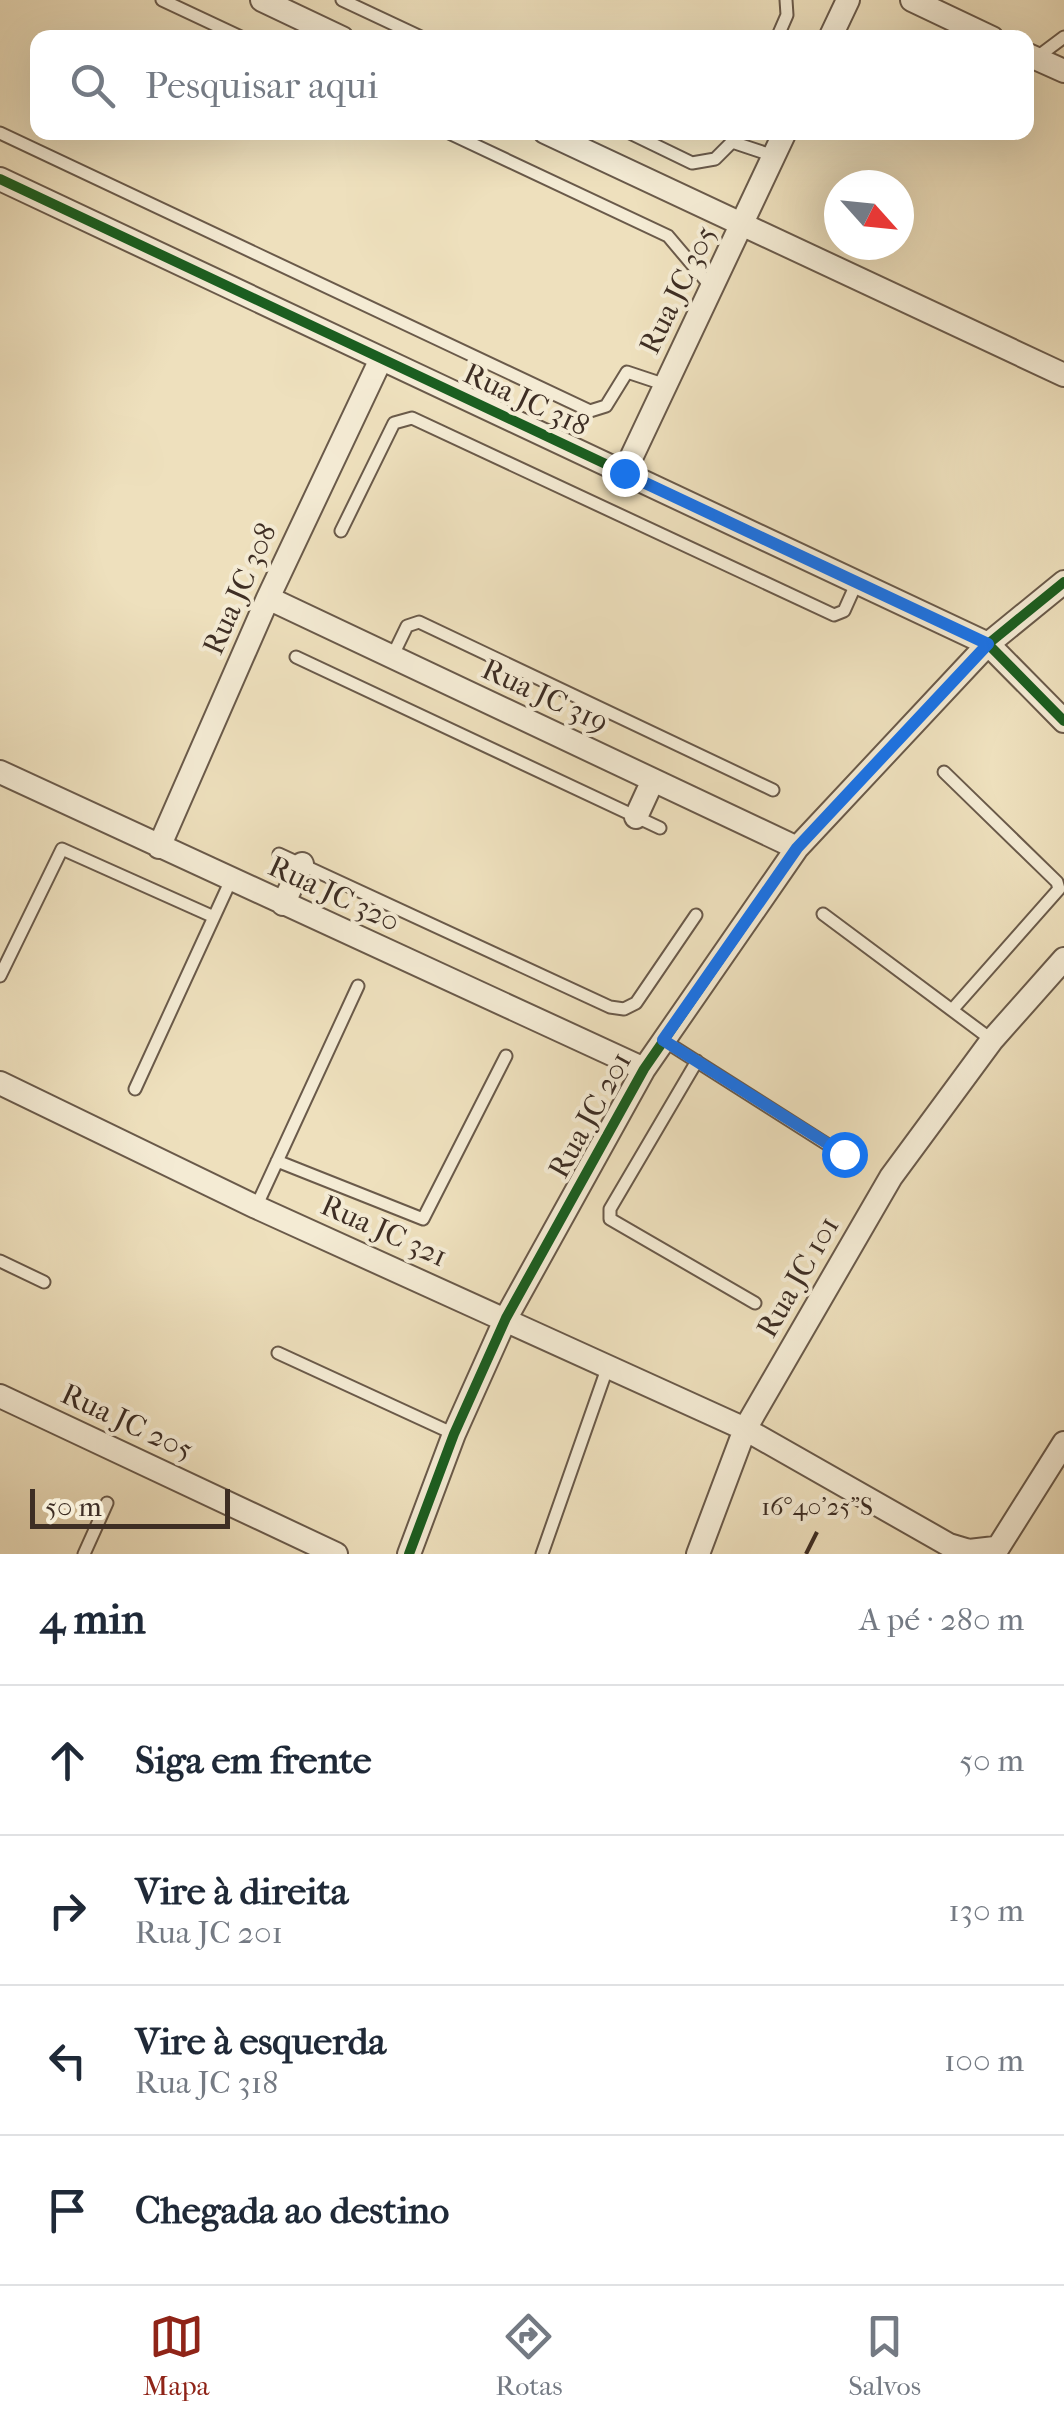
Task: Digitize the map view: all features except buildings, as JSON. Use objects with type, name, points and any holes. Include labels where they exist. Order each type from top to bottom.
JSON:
[{"type":"street","points":[[262,0],[325,30]]},
{"type":"street","points":[[834,30],[848,0]]},
{"type":"street","points":[[913,0],[975,30]]},
{"type":"street","points":[[1034,57],[1064,71]]},
{"type":"street","points":[[563,140],[1064,374]]},
{"type":"street","name":"Rua JC 305","points":[[624,473],[782,140]]},
{"type":"street","name":"Rua JC 318","points":[[0,179],[988,644],[1064,721]]},
{"type":"street","name":"Rua JC 308","points":[[159,847],[268,598],[382,359]]},
{"type":"street","name":"Rua JC 201","points":[[409,1554],[454,1434],[506,1318],[663,1040],[797,848],[988,644],[1064,582]]},
{"type":"street","name":"Rua JC 319","points":[[268,598],[797,848]]},
{"type":"street","name":"Rua JC 320","points":[[0,772],[644,1069]]},
{"type":"street","points":[[636,817],[653,780]]},
{"type":"street","points":[[283,904],[302,864]]},
{"type":"street","name":"Rua JC 101","points":[[698,1554],[745,1429],[891,1177],[992,1040],[1064,959]]},
{"type":"street","name":"Rua JC 321","points":[[0,1084],[256,1207],[745,1429],[949,1545],[970,1551],[994,1551]]},
{"type":"street","name":"Rua JC 205","points":[[0,1396],[336,1554]]},
{"type":"street","points":[[994,1551],[1064,1443]]},
{"type":"lane","points":[[162,0],[225,30]]},
{"type":"lane","points":[[342,0],[406,30]]},
{"type":"lane","points":[[780,30],[787,15],[786,0]]},
{"type":"lane","points":[[1034,54],[1064,37]]},
{"type":"lane","points":[[0,133],[590,411],[606,406],[628,372],[666,385]]},
{"type":"lane","points":[[464,140],[668,236],[712,288]]},
{"type":"lane","points":[[645,140],[692,162],[715,160],[732,142],[774,156]]},
{"type":"lane","points":[[341,531],[394,424],[412,418],[834,615],[844,611],[856,582]]},
{"type":"lane","points":[[392,657],[407,626],[419,622],[773,790]]},
{"type":"lane","points":[[296,657],[660,828]]},
{"type":"lane","points":[[944,772],[1057,882],[1058,888],[952,1010]]},
{"type":"lane","points":[[0,976],[62,850],[214,917]]},
{"type":"lane","points":[[279,854],[610,1007],[636,1003],[696,915]]},
{"type":"lane","points":[[134,1089],[231,880]]},
{"type":"lane","points":[[823,914],[992,1040]]},
{"type":"lane","points":[[256,1207],[358,986]]},
{"type":"lane","points":[[663,1040],[844,1154]]},
{"type":"lane","points":[[277,1162],[422,1219],[506,1056]]},
{"type":"lane","points":[[697,1061],[610,1210],[610,1219],[755,1304]]},
{"type":"lane","points":[[0,1261],[44,1282]]},
{"type":"lane","points":[[278,1353],[454,1434]]},
{"type":"lane","points":[[542,1554],[608,1366]]},
{"type":"lane","points":[[84,1554],[107,1502]]},
{"type":"cycle path","points":[[0,179],[988,644],[1064,721]]},
{"type":"cycle path","points":[[409,1554],[454,1434],[506,1318],[644,1069],[797,848],[988,644],[1064,582]]},
{"type":"route","points":[[624,473],[988,644],[797,848],[663,1040],[844,1154]]}]
